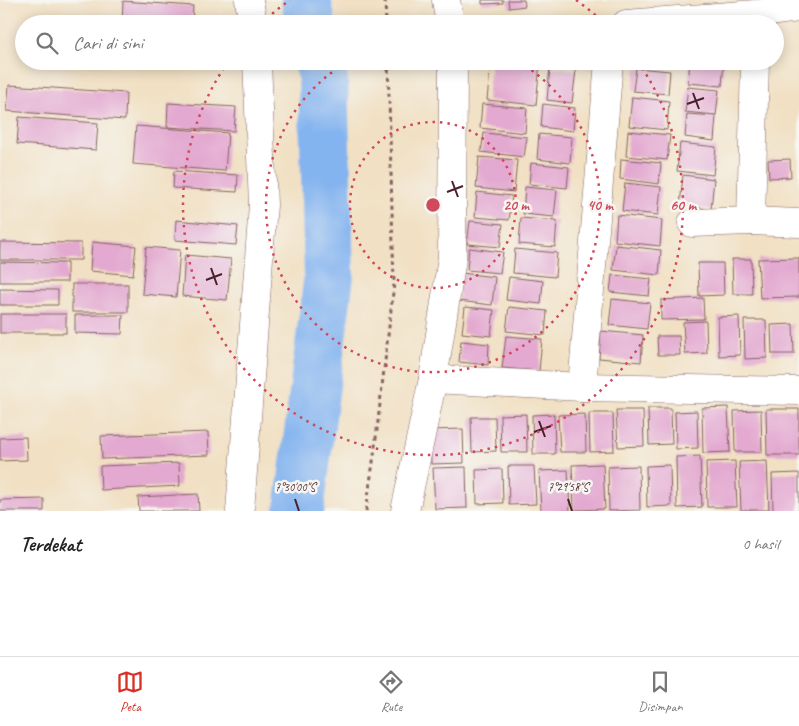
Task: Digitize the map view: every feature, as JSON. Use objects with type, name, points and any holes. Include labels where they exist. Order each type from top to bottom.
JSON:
[{"type":"street","points":[[249,0],[252,15]]},
{"type":"street","points":[[446,0],[448,15]]},
{"type":"street","points":[[772,15],[799,8]]},
{"type":"street","points":[[240,511],[264,205],[257,70]]},
{"type":"street","points":[[405,511],[433,379],[452,258],[453,70]]},
{"type":"street","points":[[582,387],[608,70]]},
{"type":"street","points":[[751,221],[755,70]]},
{"type":"street","points":[[692,223],[751,221],[799,223]]},
{"type":"street","points":[[433,379],[582,387],[799,391]]},
{"type":"path","points":[[385,0],[386,15]]},
{"type":"path","points":[[366,511],[394,284],[388,70]]},
{"type":"building","points":[[482,0],[503,0],[503,3],[482,4]]},
{"type":"building","points":[[508,0],[524,0],[525,6],[509,8]]},
{"type":"building","points":[[123,1],[193,6],[192,15],[122,15]]},
{"type":"building","points":[[490,70],[539,70],[536,105],[487,100]]},
{"type":"building","points":[[550,70],[576,70],[572,103],[547,100]]},
{"type":"building","points":[[636,70],[670,71],[668,94],[633,91]]},
{"type":"building","points":[[689,70],[723,70],[722,86],[688,83]]},
{"type":"building","points":[[9,85],[126,93],[125,120],[7,111]]},
{"type":"building","points":[[688,87],[719,90],[716,115],[685,112]]},
{"type":"building","points":[[632,97],[669,101],[667,130],[629,126]]},
{"type":"building","points":[[168,103],[236,107],[234,131],[167,127]]},
{"type":"building","points":[[482,104],[527,108],[525,133],[480,128]]},
{"type":"building","points":[[543,104],[575,108],[573,131],[541,127]]},
{"type":"building","points":[[687,114],[716,116],[714,141],[685,137]]},
{"type":"building","points":[[19,117],[98,123],[96,150],[17,144]]},
{"type":"building","points":[[136,126],[228,133],[225,171],[133,164]]},
{"type":"building","points":[[628,131],[670,135],[667,160],[626,156]]},
{"type":"building","points":[[484,133],[527,137],[524,157],[481,152]]},
{"type":"building","points":[[539,134],[572,137],[570,163],[537,159]]},
{"type":"building","points":[[680,143],[716,147],[713,175],[677,171]]},
{"type":"building","points":[[479,157],[517,160],[514,192],[476,188]]},
{"type":"building","points":[[621,159],[661,163],[659,184],[620,179]]},
{"type":"building","points":[[790,159],[791,177],[769,178],[768,160]]},
{"type":"building","points":[[531,163],[569,167],[567,188],[529,184]]},
{"type":"building","points":[[174,171],[238,175],[237,192],[173,188]]},
{"type":"building","points":[[683,175],[714,179],[711,209],[680,206]]},
{"type":"building","points":[[625,183],[661,187],[658,215],[622,211]]},
{"type":"building","points":[[525,187],[557,190],[554,217],[523,214]]},
{"type":"building","points":[[477,192],[512,196],[509,220],[475,217]]},
{"type":"building","points":[[617,215],[662,220],[660,246],[615,241]]},
{"type":"building","points":[[521,218],[557,221],[555,247],[519,244]]},
{"type":"building","points":[[176,220],[238,226],[236,245],[175,240]]},
{"type":"building","points":[[470,221],[503,224],[500,247],[467,244]]},
{"type":"building","points":[[0,242],[81,243],[81,260],[0,260]]},
{"type":"building","points":[[92,242],[136,246],[133,275],[90,271]]},
{"type":"building","points":[[616,245],[661,250],[659,275],[613,270]]},
{"type":"building","points":[[146,247],[180,250],[176,297],[142,294]]},
{"type":"building","points":[[469,248],[503,252],[500,273],[467,270]]},
{"type":"building","points":[[515,249],[557,253],[555,277],[513,273]]},
{"type":"building","points":[[185,255],[231,259],[227,300],[182,296]]},
{"type":"building","points":[[799,258],[799,297],[760,298],[758,259]]},
{"type":"building","points":[[732,259],[751,259],[752,294],[733,294]]},
{"type":"building","points":[[0,262],[67,263],[67,282],[0,282]]},
{"type":"building","points":[[698,263],[723,263],[724,295],[699,296]]},
{"type":"building","points":[[461,273],[495,277],[492,305],[458,301]]},
{"type":"building","points":[[612,275],[651,279],[649,296],[610,292]]},
{"type":"building","points":[[509,277],[543,281],[541,304],[506,300]]},
{"type":"building","points":[[72,284],[128,284],[128,312],[72,312]]},
{"type":"building","points":[[0,289],[58,290],[58,305],[0,305]]},
{"type":"building","points":[[703,298],[704,319],[661,320],[661,300]]},
{"type":"building","points":[[612,299],[650,303],[647,329],[609,325]]},
{"type":"building","points":[[465,307],[494,310],[491,336],[462,333]]},
{"type":"building","points":[[509,307],[547,311],[545,335],[506,331]]},
{"type":"building","points":[[0,314],[66,314],[66,333],[0,333]]},
{"type":"building","points":[[75,315],[123,315],[122,334],[75,333]]},
{"type":"building","points":[[739,316],[740,355],[719,356],[718,317]]},
{"type":"building","points":[[744,320],[766,320],[767,358],[745,359]]},
{"type":"building","points":[[706,321],[707,353],[685,354],[683,322]]},
{"type":"building","points":[[793,324],[794,354],[772,354],[771,325]]},
{"type":"building","points":[[601,331],[643,335],[641,362],[599,358]]},
{"type":"building","points":[[506,336],[542,339],[539,371],[502,368]]},
{"type":"building","points":[[657,336],[679,336],[680,355],[658,355]]},
{"type":"building","points":[[461,341],[489,344],[488,365],[459,362]]},
{"type":"building","points":[[728,407],[730,452],[703,453],[702,408]]},
{"type":"building","points":[[648,408],[671,408],[672,444],[649,445]]},
{"type":"building","points":[[766,409],[799,409],[799,455],[767,455]]},
{"type":"building","points":[[616,410],[643,410],[644,446],[618,447]]},
{"type":"building","points":[[761,410],[762,452],[735,452],[734,411]]},
{"type":"building","points":[[697,411],[698,448],[676,449],[675,412]]},
{"type":"building","points":[[589,413],[613,413],[614,451],[590,452]]},
{"type":"building","points":[[526,414],[527,452],[501,452],[500,415]]},
{"type":"building","points":[[554,414],[555,454],[533,454],[532,415]]},
{"type":"building","points":[[585,414],[586,452],[560,452],[558,415]]},
{"type":"building","points":[[471,417],[495,417],[496,451],[472,452]]},
{"type":"building","points":[[463,429],[464,463],[431,464],[430,430]]},
{"type":"building","points":[[208,432],[209,455],[102,459],[101,436]]},
{"type":"building","points":[[26,437],[27,460],[0,461],[0,438]]},
{"type":"building","points":[[700,456],[702,507],[677,508],[676,457]]},
{"type":"building","points":[[735,461],[737,507],[707,507],[706,462]]},
{"type":"building","points":[[767,461],[769,510],[741,510],[739,462]]},
{"type":"building","points":[[179,463],[180,486],[101,490],[100,466]]},
{"type":"building","points":[[603,464],[605,509],[574,510],[572,465]]},
{"type":"building","points":[[670,465],[671,506],[647,507],[646,466]]},
{"type":"building","points":[[508,466],[534,466],[536,504],[509,505]]},
{"type":"building","points":[[639,466],[640,510],[609,511],[608,467]]},
{"type":"building","points":[[466,467],[467,508],[435,509],[433,468]]},
{"type":"building","points":[[502,469],[503,503],[477,504],[476,470]]},
{"type":"building","points":[[568,470],[570,511],[541,511],[539,471]]},
{"type":"building","points":[[799,473],[799,511],[773,511],[772,474]]},
{"type":"building","points":[[198,494],[199,511],[139,511],[138,497]]},
{"type":"building","points":[[44,499],[44,511],[0,511],[0,500]]},
{"type":"waterway","points":[[306,0],[309,15]]},
{"type":"waterway","points":[[299,511],[329,275],[323,79],[321,70]]}]
